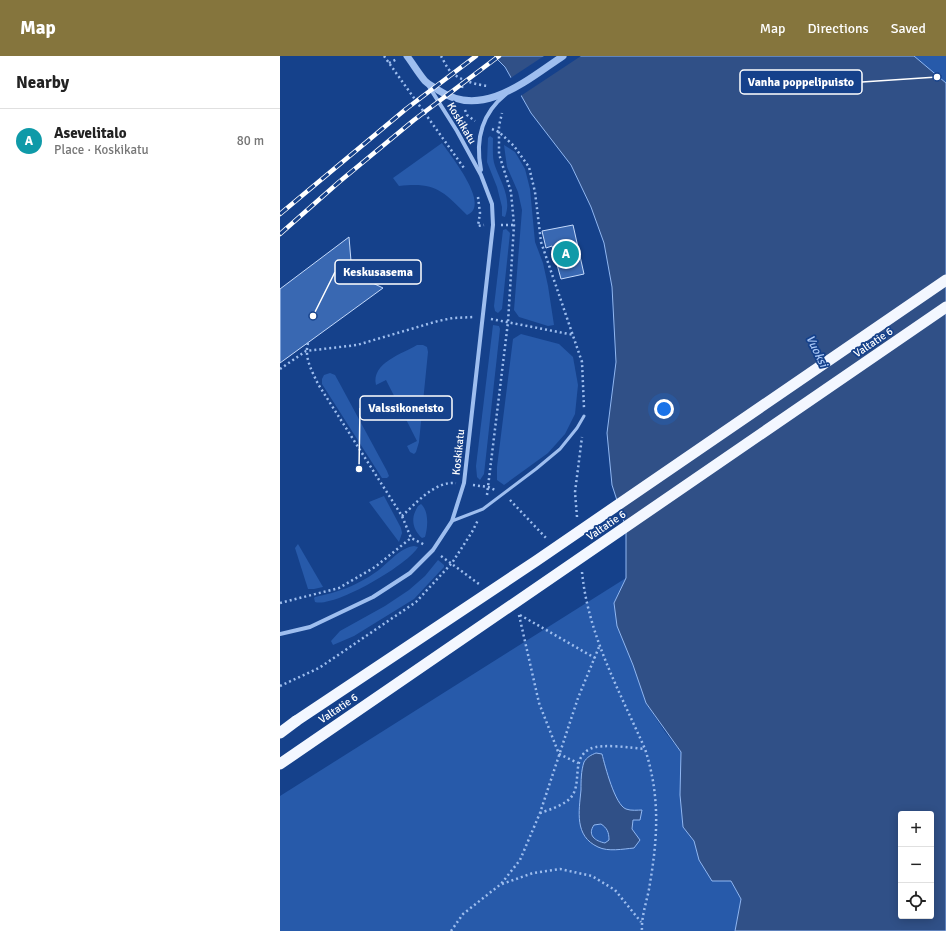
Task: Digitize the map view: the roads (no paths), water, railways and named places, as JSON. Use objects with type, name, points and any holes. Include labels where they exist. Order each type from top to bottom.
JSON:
[{"type":"highway","name":"Valtatie 6","points":[[280,731],[542,556],[946,280]]},
{"type":"highway","name":"Valtatie 6","points":[[280,764],[946,307]]},
{"type":"street","points":[[407,56],[426,82],[445,95],[461,101],[473,101],[490,98],[510,91],[563,56]]},
{"type":"street","name":"Koskikatu","points":[[426,82],[457,131],[482,175]]},
{"type":"street","name":"Koskikatu","points":[[280,634],[310,627],[373,597],[410,573],[432,550],[452,521],[464,483],[493,225],[492,204],[482,175],[478,150],[482,125],[496,102],[510,91]]},
{"type":"lane","points":[[452,521],[483,509],[536,469],[560,449],[577,428],[584,416]]},
{"type":"water","name":"Vuoksi","points":[[494,56],[914,56],[946,83],[946,931],[735,931],[741,899],[731,881],[712,881],[699,860],[694,841],[683,827],[680,795],[681,752],[646,703],[633,665],[617,626],[614,603],[626,578],[626,528],[612,485],[607,433],[616,362],[612,287],[604,243],[591,207],[571,165],[531,113],[505,67]]},
{"type":"water","points":[[596,753],[602,754],[614,793],[622,806],[628,810],[642,810],[640,820],[633,820],[632,829],[640,840],[634,848],[616,850],[602,849],[590,842],[582,830],[579,806],[582,769],[585,760],[589,756]],"holes":[[[601,824],[608,832],[609,840],[605,843],[595,839],[591,832],[594,825]]]},
{"type":"railway","points":[[280,214],[406,109],[476,56]]},
{"type":"railway","points":[[280,234],[339,182],[414,120],[499,56]]},
{"type":"place","name":"Vanha poppelipuisto","points":[[937,77]]},
{"type":"place","name":"Asevelitalo","points":[[566,254]]},
{"type":"place","name":"Keskusasema","points":[[313,316]]},
{"type":"place","name":"Valssikoneisto","points":[[359,469]]}]
